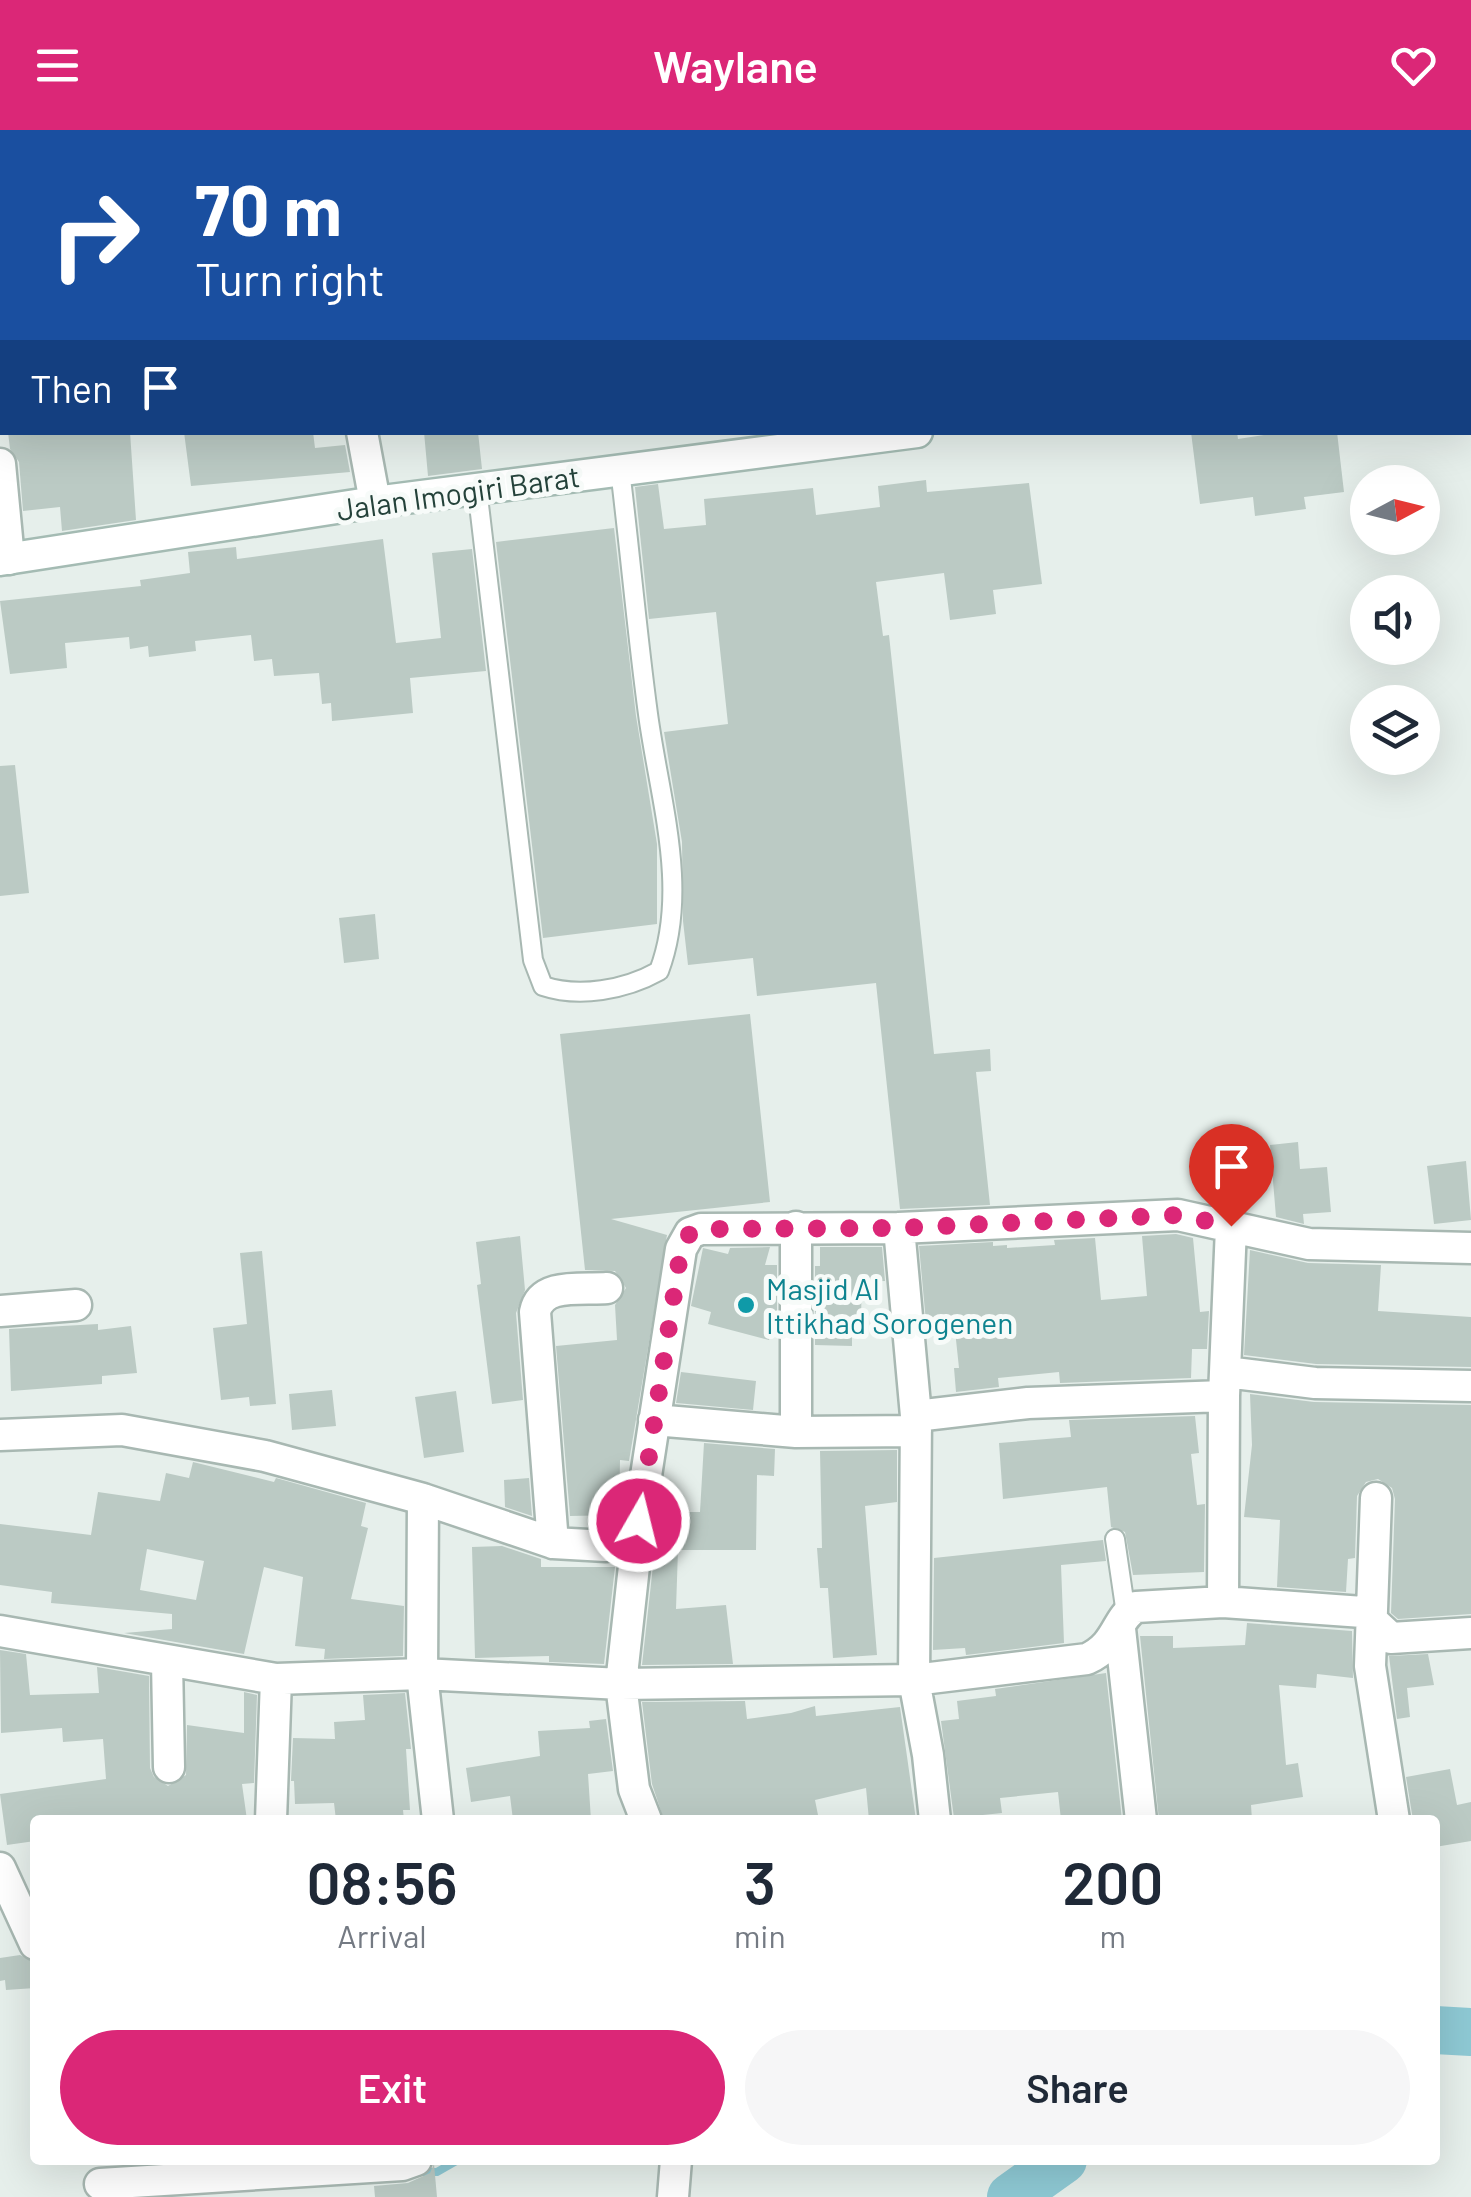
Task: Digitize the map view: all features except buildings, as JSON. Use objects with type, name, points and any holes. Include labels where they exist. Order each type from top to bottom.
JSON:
[{"type":"street","points":[[363,435],[375,502]]},
{"type":"street","name":"Jalan Imogiri Barat","points":[[4,560],[375,502],[894,435]]},
{"type":"street","points":[[0,464],[4,560]]},
{"type":"street","points":[[644,1815],[634,1789],[621,1684],[639,1521],[684,1240],[701,1229],[899,1228],[1178,1215],[1309,1244],[1471,1248]]},
{"type":"street","points":[[1223,1602],[1231,1226]]},
{"type":"street","points":[[796,1227],[796,1432]]},
{"type":"street","points":[[899,1228],[916,1423],[914,1680],[934,1815]]},
{"type":"street","points":[[553,1543],[537,1301],[549,1292],[607,1288]]},
{"type":"street","points":[[0,1311],[76,1305]]},
{"type":"street","points":[[654,1420],[796,1432],[916,1423],[1028,1404],[1225,1384],[1471,1386]]},
{"type":"street","points":[[0,1435],[122,1430],[265,1456],[424,1499],[553,1543],[606,1546],[622,1540],[639,1521]]},
{"type":"street","points":[[1376,1498],[1372,1688],[1393,1815]]},
{"type":"street","points":[[424,1499],[422,1674],[437,1815]]},
{"type":"street","points":[[0,1631],[276,1679],[422,1674],[621,1684],[914,1680],[1087,1658],[1110,1644],[1123,1622],[1149,1605],[1223,1602],[1363,1612],[1391,1638],[1471,1633]]},
{"type":"street","points":[[1123,1622],[1141,1815]]},
{"type":"street","points":[[167,1660],[169,1767]]},
{"type":"street","points":[[271,1815],[276,1679]]},
{"type":"street","points":[[0,1868],[30,1927]]},
{"type":"street","points":[[99,2182],[402,2165]]},
{"type":"street","points":[[673,2197],[676,2165]]},
{"type":"lane","points":[[477,488],[533,960],[542,986],[567,994],[643,980],[659,972],[670,925],[669,841],[648,713],[620,470]]},
{"type":"lane","points":[[1116,1539],[1123,1622]]},
{"type":"waterway","points":[[1440,2030],[1471,2032]]},
{"type":"waterway","points":[[415,2172],[437,2172],[449,2165]]},
{"type":"waterway","points":[[1011,2197],[1056,2165]]},
{"type":"place","name":"Masjid Al Ittikhad Sorogenen","points":[[746,1305]]},
{"type":"route","points":[[639,1521],[681,1249],[690,1233],[701,1229],[899,1228],[1178,1215],[1231,1226]]}]
